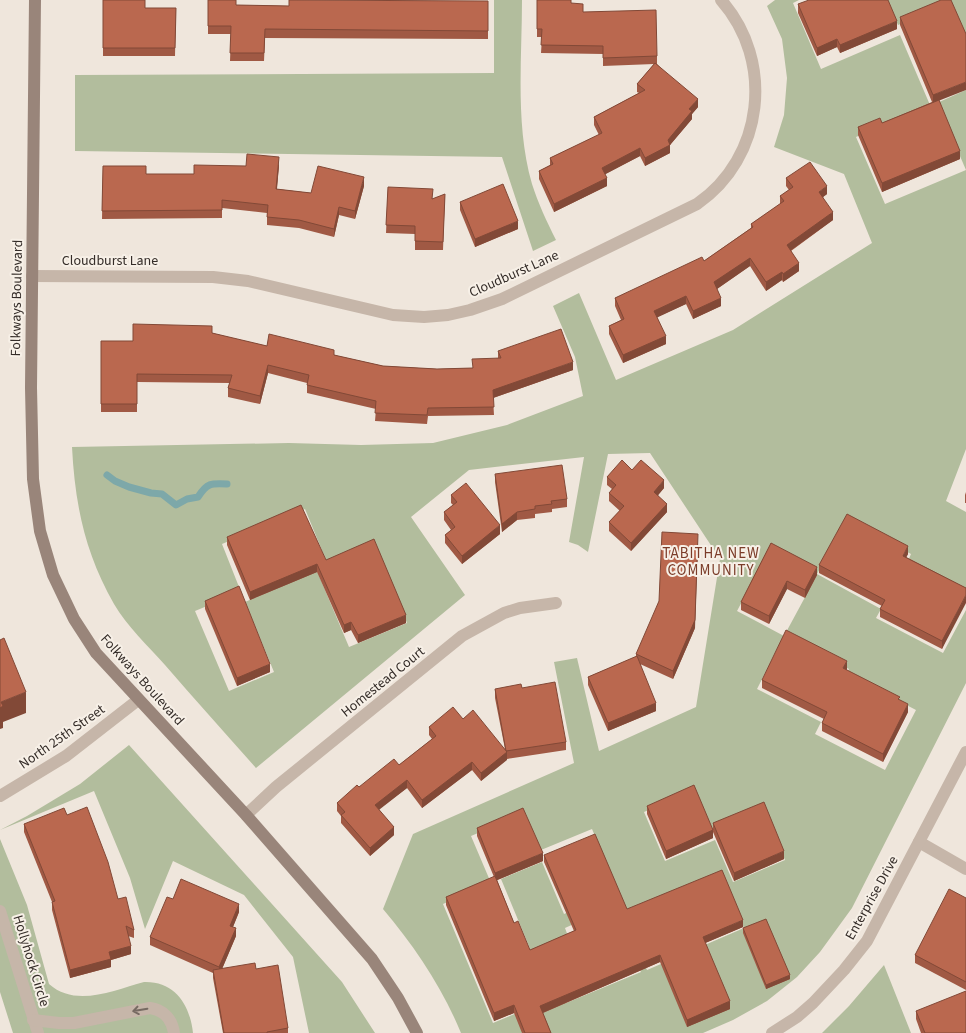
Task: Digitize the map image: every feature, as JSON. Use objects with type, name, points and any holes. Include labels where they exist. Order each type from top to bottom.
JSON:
[{"type":"street","name":"Folkways Boulevard","points":[[35,0],[31,388],[32,479],[40,531],[53,575],[81,631],[96,653],[246,815],[372,959],[398,998],[417,1033]]},
{"type":"street","name":"Cloudburst Lane","points":[[32,276],[213,277],[248,281],[393,315],[436,316],[470,310],[502,299],[678,214],[709,196],[726,180],[747,140],[754,108],[755,73],[747,40],[722,0]]},
{"type":"street","name":"Homestead Court","points":[[246,815],[276,787],[462,636],[504,613],[556,603]]},
{"type":"street","name":"North 25th Street","points":[[0,796],[66,756],[138,700]]},
{"type":"street","name":"Enterprise Drive","points":[[772,1033],[806,1010],[855,957],[877,925],[966,752]]},
{"type":"street","points":[[919,842],[966,869]]},
{"type":"street","name":"Hollyhock Circle","points":[[0,911],[38,1033]]},
{"type":"street","name":"Hollyhock Circle","points":[[33,1020],[74,1023],[150,1008],[159,1010],[170,1018],[174,1033]]},
{"type":"green space","points":[[494,0],[522,0],[521,116],[523,139],[532,184],[556,240],[533,251],[502,157],[75,151],[75,75],[494,73]]},
{"type":"green space","points":[[775,0],[799,0],[793,3],[821,69],[900,35],[930,105],[856,137],[885,204],[966,170],[966,449],[946,501],[966,512],[966,592],[908,561],[911,554],[846,519],[817,574],[881,609],[876,618],[943,653],[966,610],[966,683],[852,908],[820,952],[797,977],[767,1001],[733,1020],[703,1033],[461,1033],[454,1016],[427,968],[383,909],[413,834],[574,763],[554,662],[577,658],[599,751],[696,707],[720,559],[650,453],[608,454],[588,552],[578,545],[569,542],[584,457],[469,470],[411,517],[465,595],[256,768],[138,636],[114,604],[96,566],[83,528],[73,468],[72,447],[289,443],[361,445],[433,443],[507,425],[583,396],[575,357],[553,306],[579,293],[616,380],[733,330],[872,243],[844,174],[774,147],[784,115],[787,78],[782,39],[767,6]],"holes":[[[305,509],[328,565],[375,546],[407,623],[349,647],[317,571],[245,602],[274,672],[229,691],[195,611],[241,592],[222,544]],[[770,549],[817,575],[784,636],[737,611]],[[784,636],[849,669],[847,674],[916,710],[885,770],[815,734],[821,722],[757,689]],[[695,790],[712,830],[764,809],[785,860],[733,882],[715,840],[665,861],[644,812]],[[525,813],[541,850],[592,829],[618,891],[564,914],[542,862],[501,879],[551,999],[493,1023],[443,904],[491,883],[471,836]],[[722,875],[744,928],[647,970],[624,916]],[[587,918],[619,919],[641,972],[566,1003],[543,950],[569,939],[565,928]]]},
{"type":"green space","points":[[887,0],[966,0],[966,37],[951,3],[898,25]]},
{"type":"green space","points":[[966,90],[966,170],[937,103]]},
{"type":"green space","points":[[129,745],[342,982],[375,1033],[309,1033],[293,957],[244,895],[173,861],[145,929],[130,878],[94,791],[0,830],[80,784]]},
{"type":"green space","points":[[0,839],[27,905],[49,984],[71,995],[83,996],[95,995],[144,982],[164,986],[172,990],[184,1004],[193,1033],[13,1033],[0,992]]},
{"type":"green space","points":[[884,965],[911,1033],[822,1033],[849,1006]]},
{"type":"building","points":[[103,0],[145,0],[145,8],[176,8],[175,48],[103,48]]},
{"type":"building","points":[[208,0],[236,0],[236,5],[289,6],[289,0],[488,1],[488,31],[265,29],[264,53],[230,53],[231,26],[208,26]]},
{"type":"building","points":[[537,0],[571,0],[571,3],[583,4],[583,12],[656,10],[657,56],[603,58],[603,46],[541,45],[542,29],[537,29]]},
{"type":"building","points":[[809,0],[888,0],[897,21],[840,45],[837,39],[817,48],[798,4]]},
{"type":"building","points":[[941,0],[951,0],[966,34],[966,82],[933,95],[900,17]]},
{"type":"building","points":[[655,63],[698,99],[689,109],[692,111],[668,140],[670,145],[645,158],[640,148],[602,168],[607,178],[554,204],[539,171],[553,164],[550,158],[602,133],[594,117],[645,90],[637,84]]},
{"type":"building","points":[[939,100],[960,151],[882,183],[858,127],[880,118],[882,123]]},
{"type":"building","points":[[247,154],[279,157],[276,189],[311,193],[318,166],[364,177],[355,211],[339,207],[334,229],[299,220],[267,217],[268,205],[222,200],[222,210],[102,211],[103,166],[146,166],[146,174],[194,174],[194,165],[246,166]]},
{"type":"building","points":[[810,162],[827,186],[819,192],[833,212],[787,245],[799,263],[783,274],[782,272],[766,282],[750,258],[714,282],[721,298],[693,311],[686,296],[654,311],[666,336],[623,355],[609,326],[624,319],[615,298],[702,257],[704,261],[753,227],[751,224],[784,201],[780,196],[793,187],[786,178]]},
{"type":"building","points":[[503,184],[518,221],[475,239],[460,202]]},
{"type":"building","points":[[388,187],[433,189],[432,199],[445,194],[443,242],[415,241],[415,226],[386,225]]},
{"type":"building","points":[[133,324],[212,326],[212,333],[267,346],[269,334],[334,350],[334,355],[383,366],[437,369],[473,368],[472,359],[501,358],[498,351],[561,329],[573,362],[493,390],[494,407],[428,408],[427,415],[375,413],[376,401],[307,385],[309,375],[268,365],[260,396],[228,388],[232,375],[137,374],[137,404],[101,404],[101,341],[133,341]]},
{"type":"building","points":[[622,460],[632,470],[641,460],[664,480],[654,492],[667,504],[631,543],[609,522],[624,506],[609,493],[616,485],[607,477]]},
{"type":"building","points":[[562,465],[567,499],[551,501],[552,504],[535,506],[535,509],[517,512],[502,524],[495,474]]},
{"type":"building","points":[[466,483],[500,525],[462,556],[445,535],[455,527],[444,512],[457,502],[451,495]]},
{"type":"building","points":[[301,505],[326,560],[374,539],[406,615],[358,635],[351,622],[344,625],[317,564],[250,592],[227,537]]},
{"type":"building","points":[[847,514],[908,546],[903,556],[966,588],[966,595],[942,641],[880,609],[885,600],[819,565]]},
{"type":"building","points":[[662,532],[698,534],[695,620],[673,671],[636,654],[659,601]]},
{"type":"building","points":[[771,543],[817,567],[805,590],[787,581],[769,616],[741,602]]},
{"type":"building","points":[[239,586],[270,664],[237,678],[205,601]]},
{"type":"building","points":[[786,630],[847,661],[843,668],[900,697],[898,699],[908,704],[883,754],[822,723],[827,712],[762,680]]},
{"type":"building","points":[[4,638],[26,692],[1,702],[3,706],[0,708],[0,640]]},
{"type":"building","points":[[637,656],[656,703],[608,723],[588,677]]},
{"type":"building","points":[[555,682],[566,742],[506,751],[495,689],[521,684],[522,688]]},
{"type":"building","points":[[453,707],[463,719],[473,710],[507,752],[481,773],[472,762],[422,800],[407,780],[375,805],[394,827],[370,848],[341,815],[345,812],[337,803],[357,785],[359,787],[394,759],[399,765],[436,736],[429,727]]},
{"type":"building","points":[[694,785],[713,830],[666,851],[647,806]]},
{"type":"building","points":[[764,802],[784,851],[734,873],[713,823]]},
{"type":"building","points":[[87,807],[108,862],[118,899],[126,897],[134,930],[126,926],[131,946],[109,952],[111,959],[70,970],[52,902],[55,901],[24,824],[64,808],[67,815]]},
{"type":"building","points":[[523,808],[543,853],[495,873],[477,828]]},
{"type":"building","points":[[595,834],[627,909],[722,870],[743,920],[703,937],[730,1001],[687,1020],[660,955],[540,1006],[551,1033],[525,1033],[514,1005],[494,1013],[446,897],[495,876],[514,923],[518,921],[530,950],[576,930],[544,855]]},
{"type":"building","points":[[181,879],[239,904],[230,926],[236,928],[219,967],[150,937],[167,897],[173,899]]},
{"type":"building","points":[[949,889],[966,898],[966,982],[915,955]]},
{"type":"building","points":[[766,919],[790,975],[766,985],[743,928]]},
{"type":"building","points":[[255,963],[256,969],[278,965],[288,1028],[267,1033],[224,1033],[213,970]]},
{"type":"building","points":[[966,991],[966,1033],[925,1033],[916,1011]]},
{"type":"waterway","points":[[107,475],[129,487],[162,494],[176,505],[187,499],[198,497],[207,486],[227,484]]},
{"type":"district","name":"TABITHA NEW COMMUNITY","points":[[711,562]]}]
